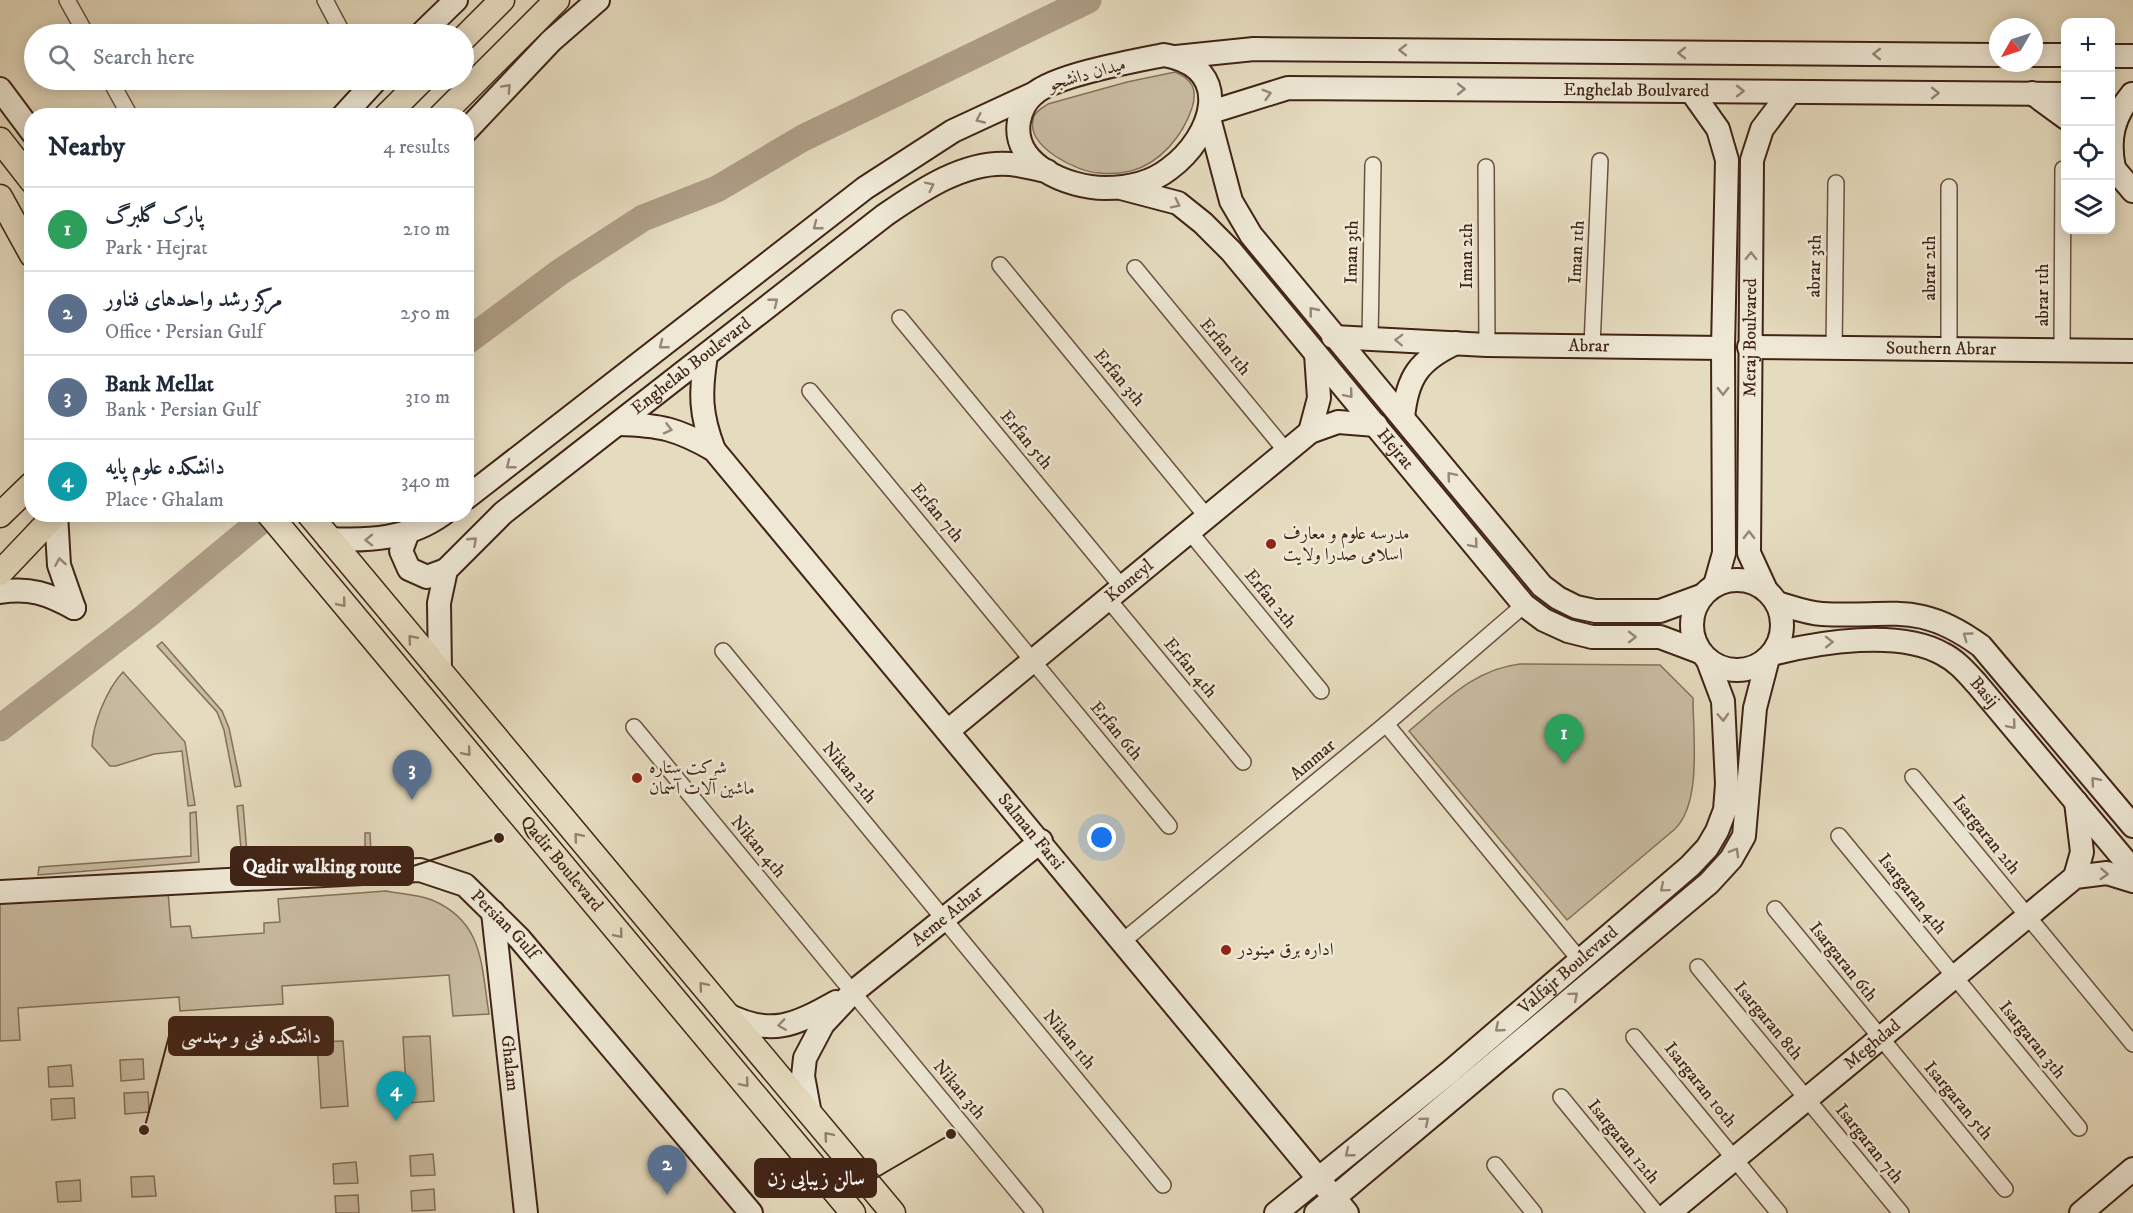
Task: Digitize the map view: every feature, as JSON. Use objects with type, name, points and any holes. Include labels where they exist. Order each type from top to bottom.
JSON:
[{"type":"main road","points":[[431,24],[456,0]]},
{"type":"main road","points":[[474,28],[502,0]]},
{"type":"main road","points":[[474,83],[557,0]]},
{"type":"main road","points":[[474,123],[551,41],[598,0]]},
{"type":"main road","name":"Enghelab Boulvared","points":[[1176,57],[1254,49],[1989,55]]},
{"type":"main road","name":"میدان دانشجو","points":[[1176,57],[1164,55],[1102,68],[1042,87],[1033,94],[1020,114],[1019,136],[1028,158],[1070,183],[1095,188],[1120,188],[1145,182],[1168,171],[1187,154],[1210,115]]},
{"type":"main road","points":[[2043,55],[2061,56]]},
{"type":"main road","points":[[2115,56],[2133,56]]},
{"type":"main road","points":[[1176,57],[1186,62],[1203,78],[1209,88],[1210,115]]},
{"type":"main road","name":"Enghelab Boulvared","points":[[1210,115],[1288,88],[2061,94]]},
{"type":"main road","points":[[0,89],[24,121]]},
{"type":"main road","points":[[349,108],[364,90]]},
{"type":"main road","points":[[394,108],[412,90]]},
{"type":"main road","points":[[449,108],[467,90]]},
{"type":"main road","name":"Meraj Boulvared","points":[[1691,91],[1718,129],[1727,160],[1723,348],[1724,553],[1708,590]]},
{"type":"main road","name":"Meraj Boulvared","points":[[1771,596],[1749,553],[1752,160],[1762,129],[1790,92]]},
{"type":"main road","points":[[2032,93],[2061,114]]},
{"type":"main road","name":"Enghelab Boulevard","points":[[474,492],[865,188],[953,131],[1033,94]]},
{"type":"main road","points":[[2114,126],[2125,94]]},
{"type":"main road","name":"Hejrat","points":[[1210,115],[1231,201],[1251,235],[1542,586],[1567,603],[1595,611],[1660,611],[1708,590]]},
{"type":"main road","points":[[0,140],[24,171]]},
{"type":"main road","points":[[1727,160],[1740,155],[1752,160]]},
{"type":"main road","name":"Enghelab Boulevard","points":[[440,672],[439,603],[446,570],[465,548],[503,513],[885,215],[926,188],[970,169],[1008,164],[1047,171]]},
{"type":"main road","points":[[2115,170],[2133,191]]},
{"type":"main road","name":"Hejrat","points":[[1120,188],[1178,203],[1203,223],[1231,251],[1524,605],[1544,620],[1568,631],[1592,637],[1660,637],[1704,656]]},
{"type":"main road","points":[[0,193],[24,222]]},
{"type":"main road","points":[[0,198],[24,241]]},
{"type":"main road","name":"Abrar","points":[[1334,337],[1487,345],[1723,348]]},
{"type":"main road","points":[[1403,418],[1406,393],[1417,370],[1435,353],[1457,342]]},
{"type":"main road","name":"Southern Abrar","points":[[1749,347],[1834,350],[2062,348],[2133,351]]},
{"type":"main road","points":[[1310,432],[1320,398],[1316,354]]},
{"type":"main road","name":"Salman Farsi","points":[[706,356],[700,391],[703,421],[714,450],[1124,941],[1340,1205]]},
{"type":"main road","points":[[1310,432],[1338,422],[1376,426]]},
{"type":"main road","name":"Salman Farsi","points":[[618,424],[652,424],[685,433],[714,450]]},
{"type":"main road","name":"Komeyl","points":[[949,730],[1310,432]]},
{"type":"main road","points":[[0,515],[24,492]]},
{"type":"main road","points":[[0,573],[48,522]]},
{"type":"main road","points":[[0,592],[15,590],[48,594],[74,608],[59,565],[56,522]]},
{"type":"main road","name":"Qadir Boulevard","points":[[276,522],[853,1213]]},
{"type":"main road","name":"Qadir Boulevard","points":[[315,522],[893,1213]]},
{"type":"main road","points":[[329,539],[377,540],[408,532],[427,522]]},
{"type":"main road","points":[[408,532],[401,550],[409,569],[427,577],[446,570]]},
{"type":"main road","points":[[1732,579],[1750,581],[1771,596],[1782,620],[1780,638],[1770,656],[1749,669],[1728,670],[1704,656],[1693,639],[1691,624],[1694,609],[1708,590],[1732,579]]},
{"type":"main road","points":[[1524,605],[1542,586]]},
{"type":"main road","name":"Basij","points":[[1771,596],[1820,614],[1904,612],[1932,618],[1958,629],[1981,646],[2133,826]]},
{"type":"main road","name":"Basij","points":[[1770,656],[1820,642],[1902,640],[1923,645],[1944,654],[1962,667],[1977,684],[2133,870]]},
{"type":"main road","name":"Valfajr Boulevard","points":[[1276,1213],[1450,1072],[1690,866],[1707,848],[1725,810],[1727,784],[1723,701],[1704,656]]},
{"type":"main road","name":"Valfajr Boulevard","points":[[1316,1213],[1340,1205],[1709,883],[1731,860],[1744,836],[1755,708],[1770,656]]},
{"type":"main road","points":[[2076,801],[2082,852],[2075,877],[2106,873],[2133,881]]},
{"type":"main road","name":"Aeme Athar","points":[[810,1114],[803,1076],[805,1058],[823,1024],[853,992],[1041,842]]},
{"type":"main road","name":"Persian Gulf","points":[[0,892],[420,870],[465,885],[519,938],[751,1213]]},
{"type":"main road","name":"Meghdad","points":[[1669,1213],[2075,877]]},
{"type":"main road","name":"Ghalam","points":[[493,912],[526,1213]]},
{"type":"main road","name":"Aeme Athar","points":[[726,1014],[751,1025],[778,1027],[796,1023],[853,992]]},
{"type":"main road","points":[[2081,1213],[2133,1169]]},
{"type":"street","points":[[67,0],[80,24]]},
{"type":"street","points":[[325,0],[338,24]]},
{"type":"street","points":[[116,90],[126,108]]},
{"type":"street","name":"Iman 1th","points":[[1592,346],[1600,161]]},
{"type":"street","name":"Iman 3th","points":[[1370,339],[1373,165]]},
{"type":"street","name":"Iman 2th","points":[[1486,167],[1487,345]]},
{"type":"street","name":"abrar 1th","points":[[2062,348],[2063,180]]},
{"type":"street","name":"abrar 3th","points":[[1834,350],[1836,183]]},
{"type":"street","name":"abrar 2th","points":[[1949,187],[1949,350]]},
{"type":"street","name":"Erfan 3th","points":[[1000,265],[1207,516]]},
{"type":"street","name":"Erfan 1th","points":[[1134,267],[1286,452]]},
{"type":"street","name":"Erfan 5th","points":[[900,318],[1115,593]]},
{"type":"street","name":"Erfan 7th","points":[[810,391],[1033,661]]},
{"type":"street","name":"Erfan 2th","points":[[1189,531],[1321,691]]},
{"type":"street","name":"Erfan 4th","points":[[1115,593],[1243,762]]},
{"type":"street","name":"Ammar","points":[[1124,941],[1386,724],[1524,605]]},
{"type":"street","name":"Nikan 2th","points":[[723,651],[944,919]]},
{"type":"street","name":"Erfan 6th","points":[[1033,661],[1169,826]]},
{"type":"street","points":[[1386,724],[1579,959]]},
{"type":"street","name":"Nikan 4th","points":[[634,727],[853,992]]},
{"type":"street","name":"Isargaran 2th","points":[[1913,777],[2133,1044]]},
{"type":"street","name":"Isargaran 4th","points":[[1839,836],[1955,977]]},
{"type":"street","name":"Isargaran 6th","points":[[1775,909],[1881,1039]]},
{"type":"street","name":"Nikan 1th","points":[[944,919],[1163,1185]]},
{"type":"street","name":"Isargaran 8th","points":[[1698,967],[1807,1099]]},
{"type":"street","name":"Isargaran 3th","points":[[1955,977],[2079,1128]]},
{"type":"street","name":"Nikan 3th","points":[[853,992],[1035,1213]]},
{"type":"street","name":"Isargaran 10th","points":[[1634,1037],[1779,1213]]},
{"type":"street","name":"Isargaran 5th","points":[[1881,1039],[2005,1189]]},
{"type":"street","name":"Isargaran 12th","points":[[1560,1097],[1656,1213]]},
{"type":"street","name":"Isargaran 7th","points":[[1807,1099],[1901,1213]]},
{"type":"street","points":[[1494,1165],[1534,1213]]},
{"type":"shaded area","points":[[1175,72],[1186,78],[1194,90],[1192,108],[1177,138],[1161,155],[1142,167],[1131,171],[1111,173],[1090,172],[1067,163],[1045,148],[1033,130],[1035,115],[1048,104],[1127,82]]},
{"type":"shaded area","points":[[162,642],[222,711],[229,728],[241,786],[235,787],[224,730],[217,712],[157,646]]},
{"type":"shaded area","points":[[1520,664],[1660,665],[1693,698],[1693,786],[1684,817],[1675,829],[1567,920],[1409,731],[1474,680],[1503,667]]},
{"type":"shaded area","points":[[123,672],[185,742],[195,805],[188,806],[182,751],[154,754],[110,766],[92,746],[95,727],[102,707]]},
{"type":"shaded area","points":[[243,805],[247,853],[365,847],[365,833],[370,833],[371,853],[242,859],[237,806]]},
{"type":"shaded area","points":[[196,812],[199,862],[38,875],[39,867],[191,856],[190,813]]},
{"type":"shaded area","points":[[386,891],[427,898],[449,909],[462,920],[477,947],[489,1014],[453,1016],[449,975],[282,986],[283,1004],[180,1011],[179,997],[18,1008],[20,1040],[0,1041],[0,903],[168,892],[171,927],[190,926],[192,938],[264,933],[264,923],[280,922],[278,899]]},
{"type":"shaded area","points":[[430,1036],[434,1101],[407,1103],[403,1037]]},
{"type":"shaded area","points":[[343,1041],[348,1106],[321,1108],[317,1042]]},
{"type":"shaded area","points":[[143,1059],[144,1079],[121,1081],[120,1060]]},
{"type":"shaded area","points":[[71,1065],[73,1086],[49,1087],[48,1067]]},
{"type":"shaded area","points":[[148,1092],[149,1112],[125,1114],[124,1093]]},
{"type":"shaded area","points":[[74,1098],[75,1118],[52,1120],[51,1099]]},
{"type":"shaded area","points":[[433,1154],[435,1175],[411,1176],[410,1156]]},
{"type":"shaded area","points":[[356,1162],[358,1183],[334,1184],[333,1164]]},
{"type":"shaded area","points":[[154,1176],[156,1196],[132,1197],[131,1177]]},
{"type":"shaded area","points":[[80,1180],[81,1201],[58,1202],[56,1182]]},
{"type":"shaded area","points":[[434,1189],[435,1210],[412,1211],[411,1191]]},
{"type":"shaded area","points":[[358,1195],[359,1213],[336,1213],[335,1196]]},
{"type":"waterway","points":[[474,336],[560,272],[643,218],[717,189],[803,138],[1088,0]]},
{"type":"waterway","points":[[0,728],[145,617],[259,522]]},
{"type":"place","name":"مدرسه علوم و معارف اسلامی صدرا ولایت","points":[[1271,544]]},
{"type":"place","name":"پارک گلبرگ","points":[[1564,764]]},
{"type":"place","name":"شرکت ستاره ماشین آلات آسمان","points":[[637,778]]},
{"type":"place","name":"Bank Mellat","points":[[412,800]]},
{"type":"place","name":"Qadir walking route","points":[[499,838]]},
{"type":"place","name":"اداره برق مینودر","points":[[1226,950]]},
{"type":"place","name":"دانشکده علوم پایه","points":[[396,1121]]},
{"type":"place","name":"دانشکده فنی و مهندسی","points":[[144,1130]]},
{"type":"place","name":"سالن زیبایی زن","points":[[951,1134]]},
{"type":"place","name":"مرکز رشد واحدهای فناور","points":[[667,1195]]}]
